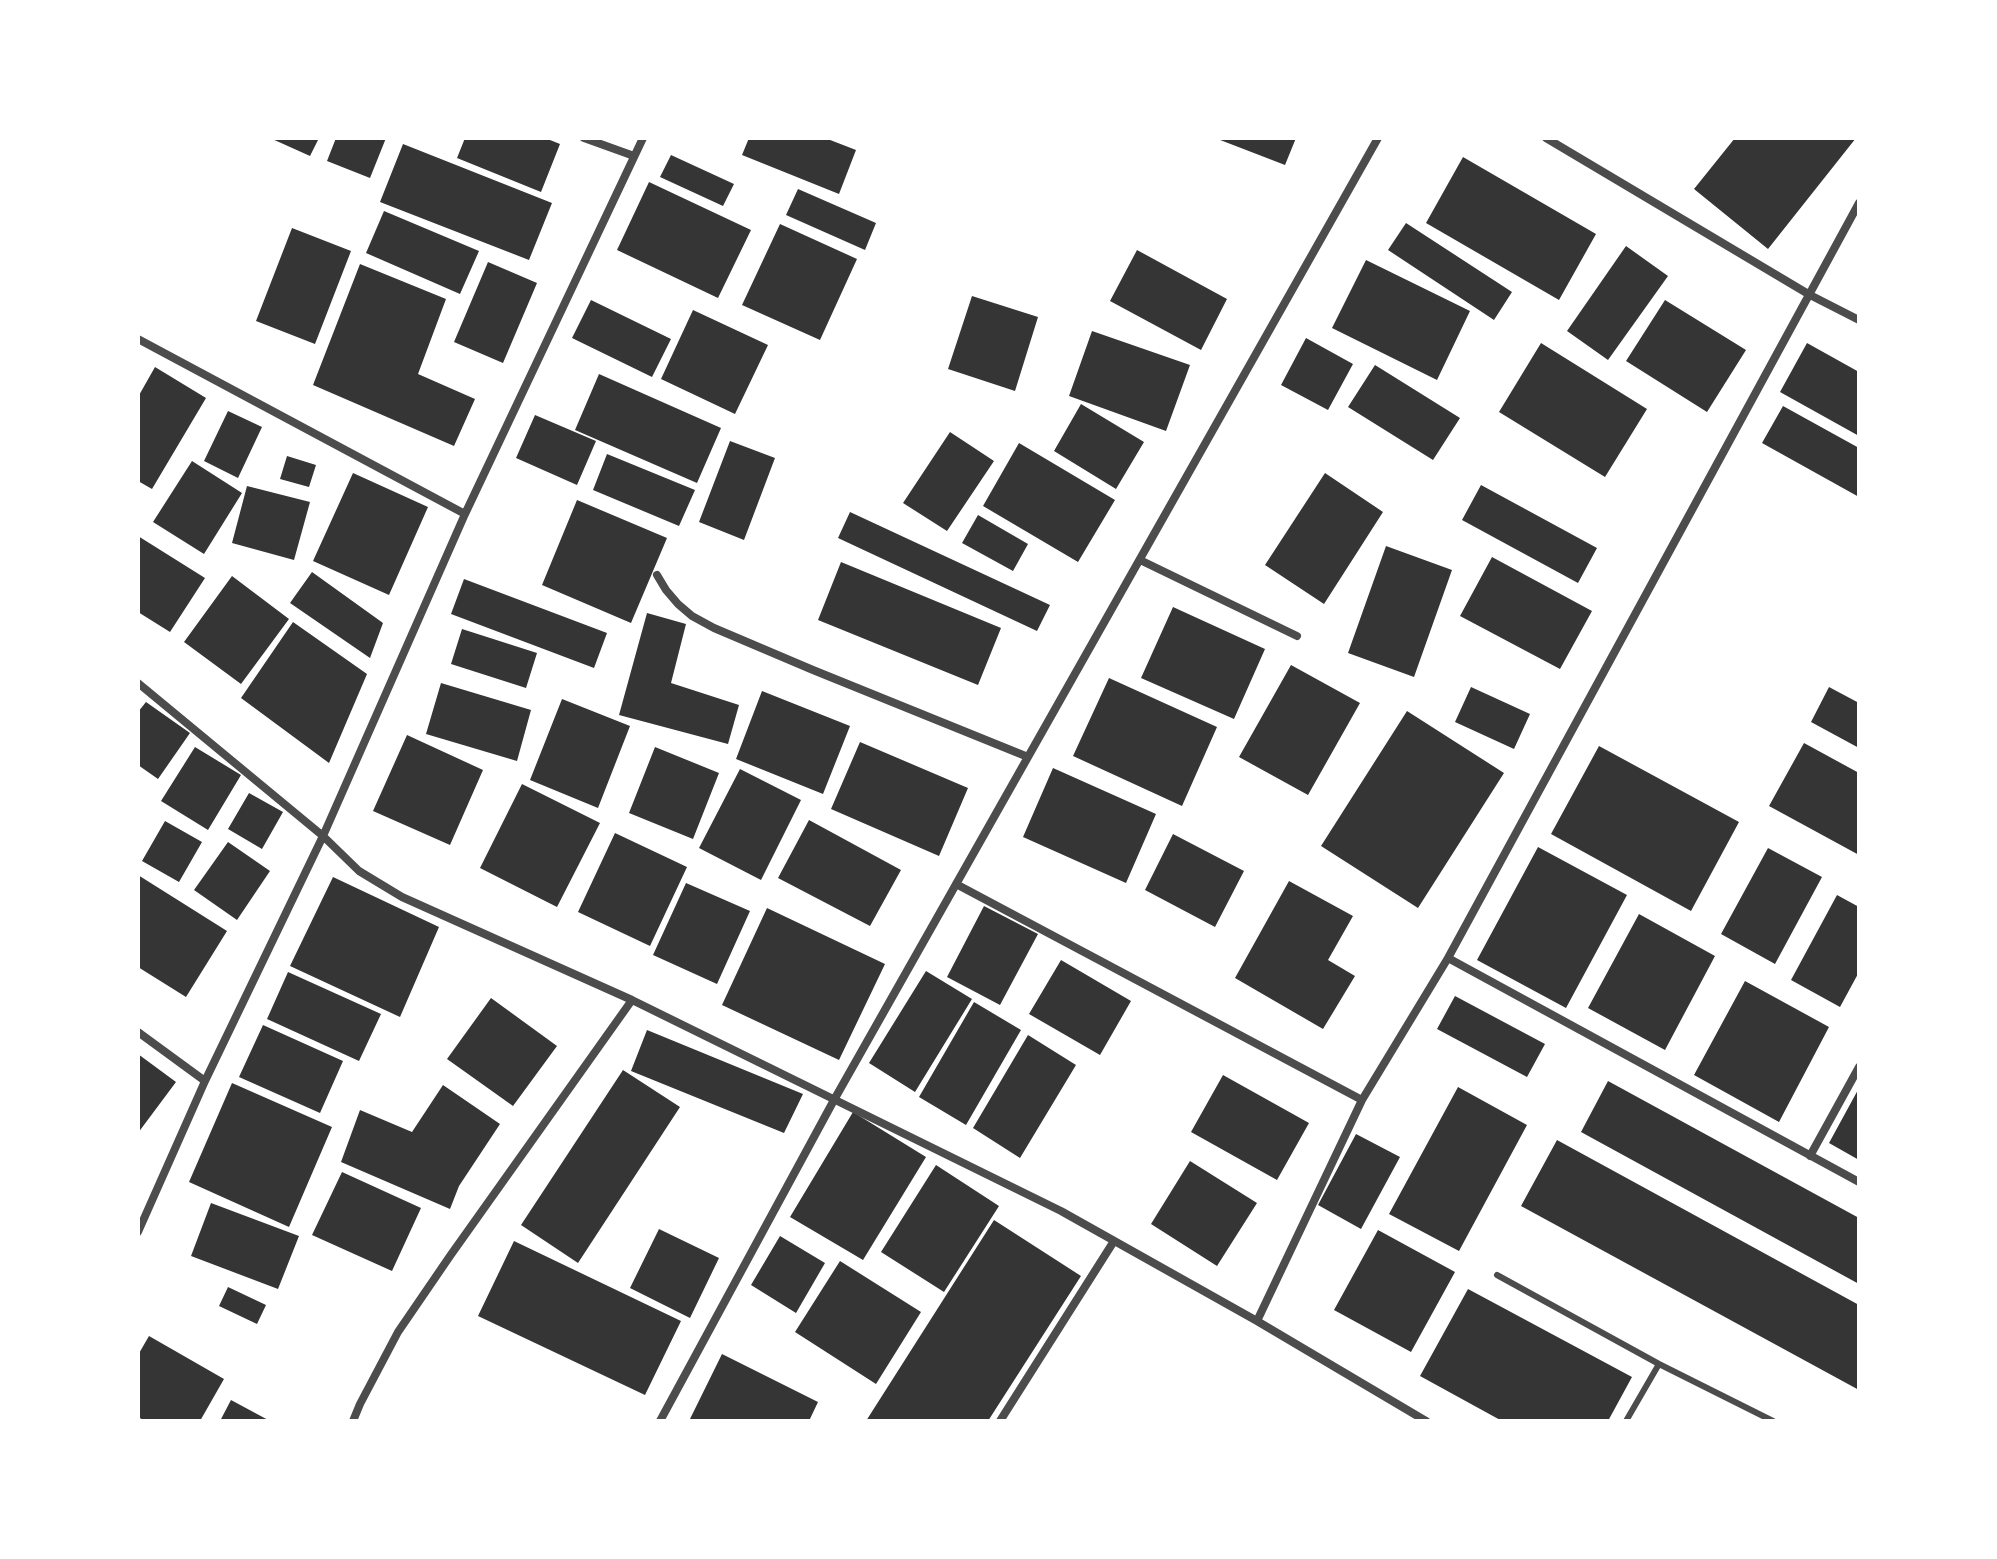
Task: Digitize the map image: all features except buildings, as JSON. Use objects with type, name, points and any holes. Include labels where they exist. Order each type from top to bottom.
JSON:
[{"type":"street","points":[[584,138],[634,156]]},
{"type":"street","points":[[138,1232],[205,1081],[323,836],[465,514],[643,138]]},
{"type":"street","points":[[660,1421],[834,1100],[1378,138]]},
{"type":"street","points":[[1546,138],[1810,295],[1859,320]]},
{"type":"street","points":[[1257,1321],[1362,1100],[1448,958],[1859,203]]},
{"type":"street","points":[[138,339],[465,514]]},
{"type":"street","points":[[1140,560],[1297,636]]},
{"type":"street","points":[[657,575],[678,604],[714,628],[1028,757]]},
{"type":"street","points":[[138,683],[323,836],[359,871],[402,897],[632,1000],[1061,1211],[1426,1421]]},
{"type":"street","points":[[956,884],[1362,1100]]},
{"type":"street","points":[[1448,958],[1859,1182]]},
{"type":"street","points":[[353,1421],[398,1332],[632,1000]]},
{"type":"street","points":[[138,1032],[205,1081]]},
{"type":"street","points":[[1810,1156],[1859,1067]]},
{"type":"street","points":[[1000,1421],[1114,1241]]},
{"type":"lane","points":[[1497,1275],[1659,1364],[1773,1421]]},
{"type":"lane","points":[[1626,1421],[1659,1364]]}]
